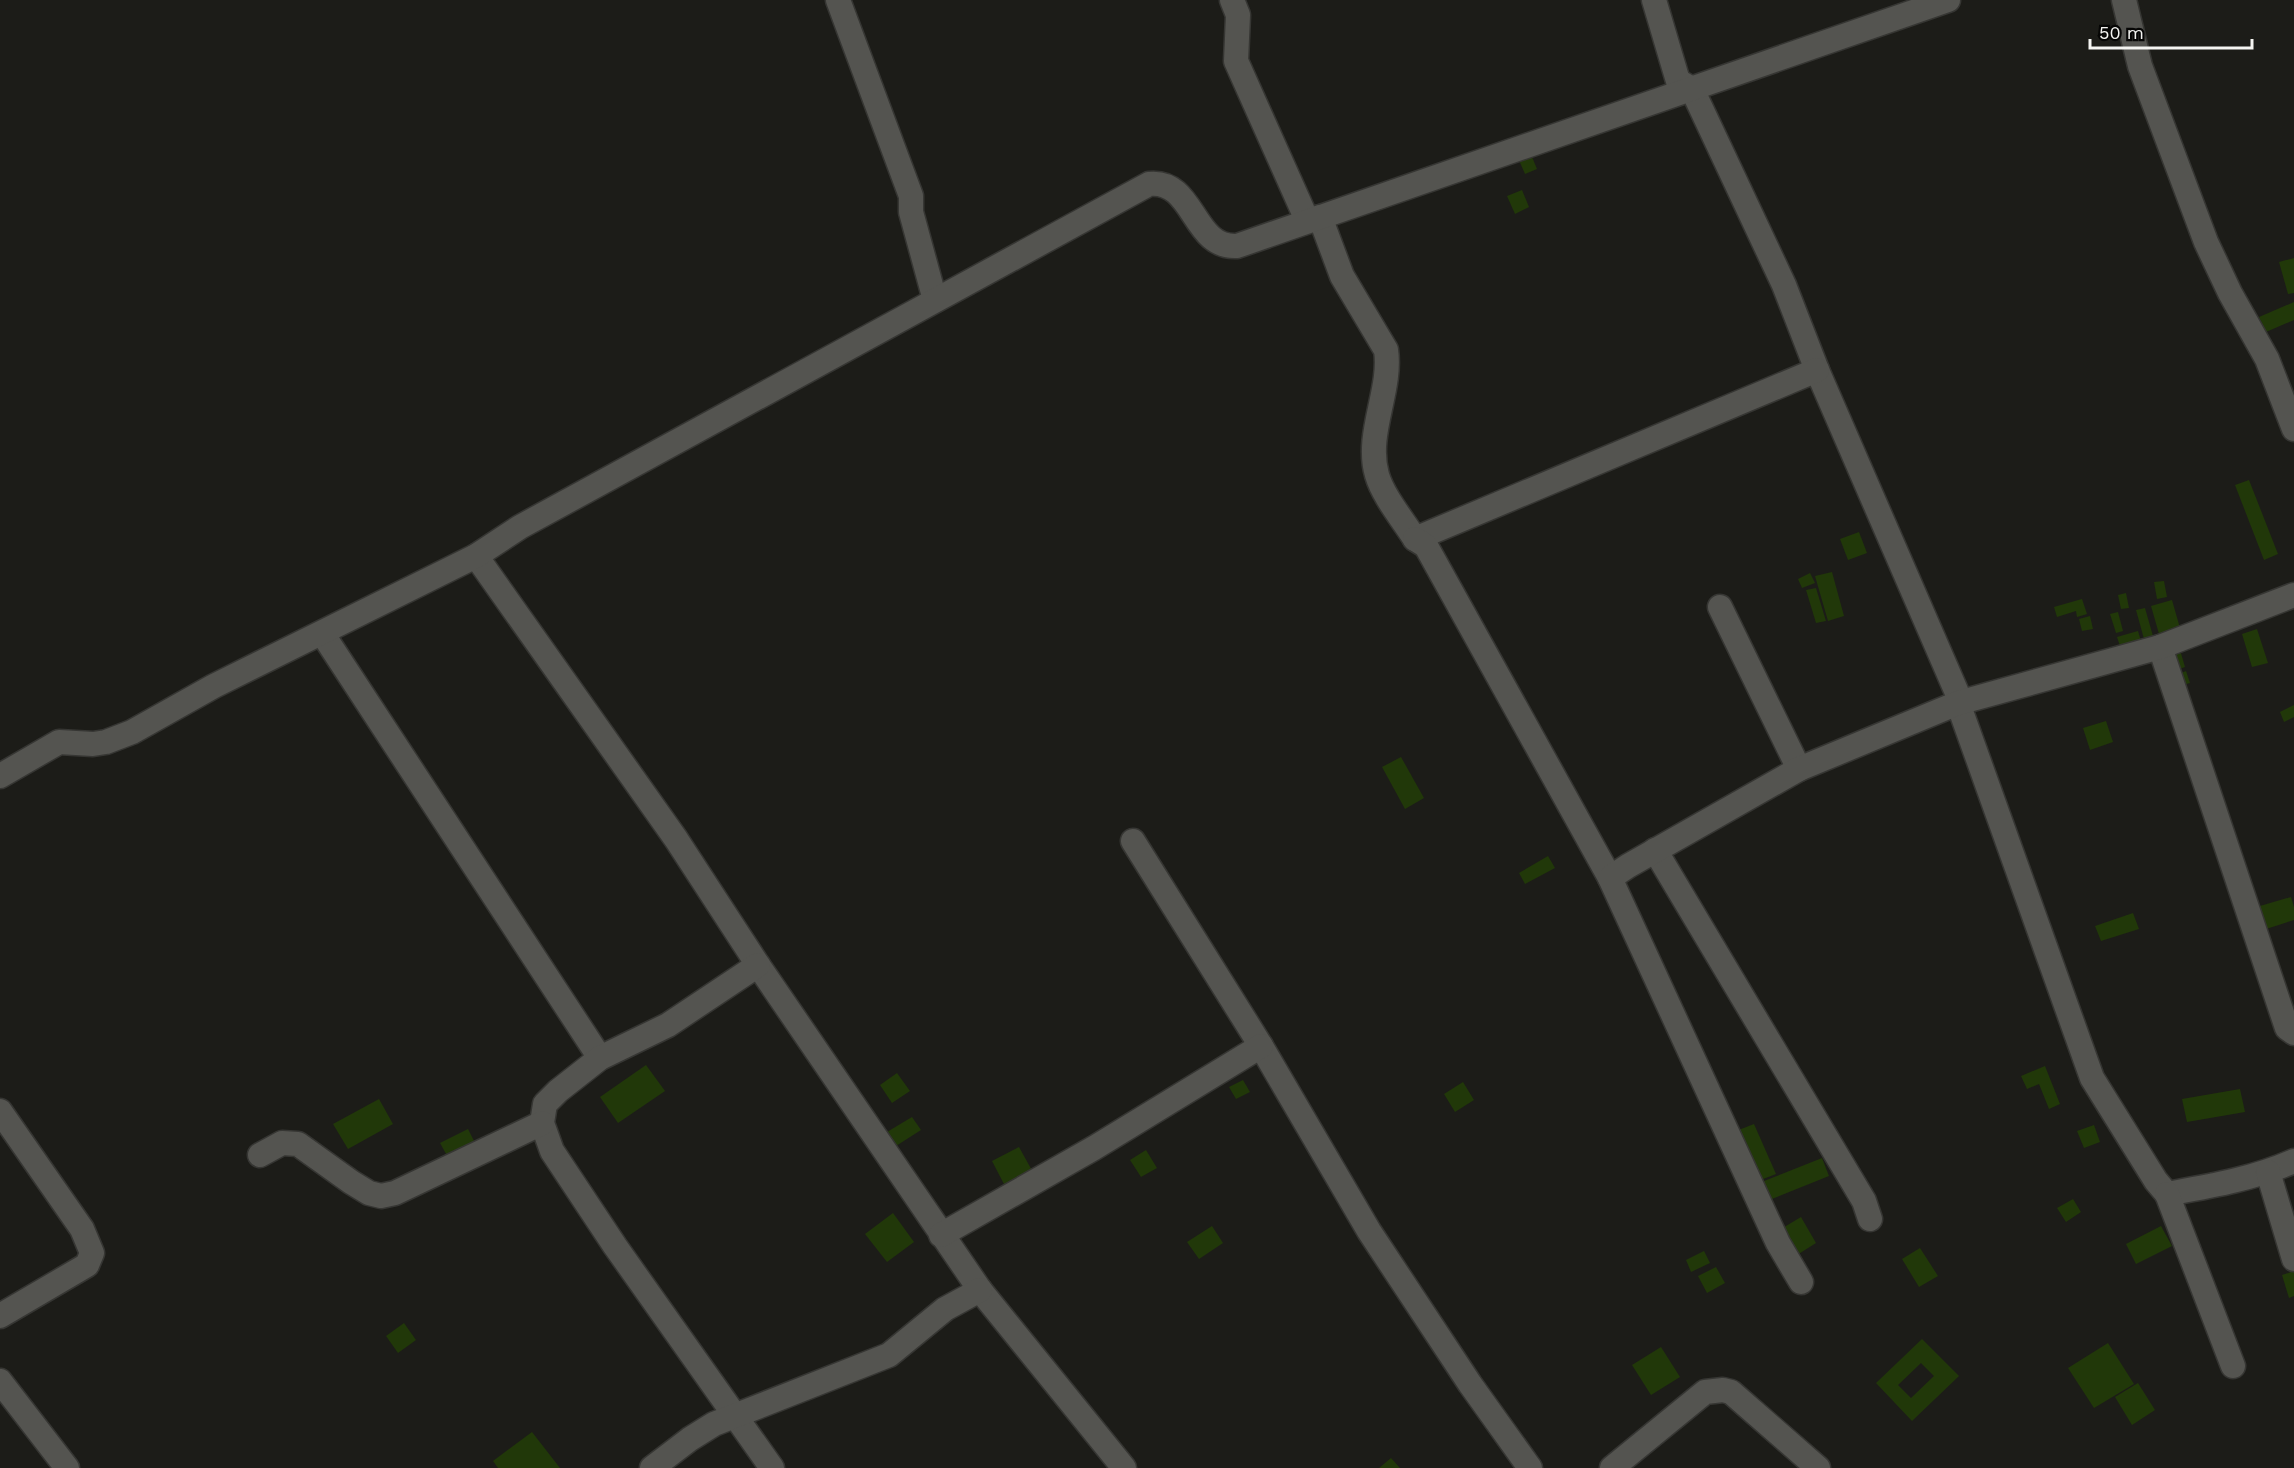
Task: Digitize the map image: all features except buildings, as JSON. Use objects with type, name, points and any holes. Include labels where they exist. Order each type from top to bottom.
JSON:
[{"type":"street","points":[[838,0],[910,195],[911,212],[935,300]]},
{"type":"street","points":[[1232,0],[1238,15],[1236,61],[1342,276],[1386,350],[1388,362],[1376,433],[1376,474],[1415,539],[1426,546],[1610,878],[1778,1243],[1800,1282]]},
{"type":"street","points":[[1654,0],[1678,81],[1692,89],[1784,285],[1817,370],[1960,702],[2092,1078],[2156,1181],[2167,1194],[2233,1366]]},
{"type":"street","points":[[0,776],[59,742],[93,744],[106,742],[132,732],[214,686],[476,556],[520,527],[1149,184],[1161,183],[1170,186],[1205,232],[1217,242],[1227,246],[1237,246],[1948,0]]},
{"type":"street","points":[[2124,0],[2140,66],[2206,242],[2230,293],[2267,359],[2294,429]]},
{"type":"street","points":[[1415,539],[1817,370]]},
{"type":"street","points":[[476,556],[676,839],[758,965],[980,1290],[1124,1468]]},
{"type":"street","points":[[1610,878],[1654,850],[1799,769],[1960,702],[2160,647],[2294,594]]},
{"type":"street","points":[[1720,607],[1799,769]]},
{"type":"street","points":[[322,633],[600,1058]]},
{"type":"street","points":[[2160,647],[2287,1028],[2294,1033]]},
{"type":"street","points":[[1133,841],[1261,1046],[1369,1231],[1470,1384],[1530,1468]]},
{"type":"street","points":[[1654,850],[1864,1202],[1870,1219]]},
{"type":"street","points":[[758,965],[668,1025],[600,1058],[545,1104],[542,1123],[552,1151],[615,1246],[772,1468]]},
{"type":"street","points":[[941,1235],[1094,1148],[1261,1046]]},
{"type":"street","points":[[0,1111],[82,1229],[92,1253],[87,1265],[0,1316]]},
{"type":"street","points":[[260,1155],[282,1143],[298,1144],[351,1182],[369,1193],[381,1196],[404,1189],[542,1123]]},
{"type":"street","points":[[2167,1194],[2227,1184],[2268,1172],[2294,1161]]},
{"type":"street","points":[[2268,1172],[2294,1259]]},
{"type":"street","points":[[652,1468],[714,1424],[889,1355],[945,1309],[980,1290]]},
{"type":"street","points":[[0,1381],[67,1468]]},
{"type":"street","points":[[1612,1468],[1705,1392],[1724,1390],[1731,1392],[1818,1468]]}]
